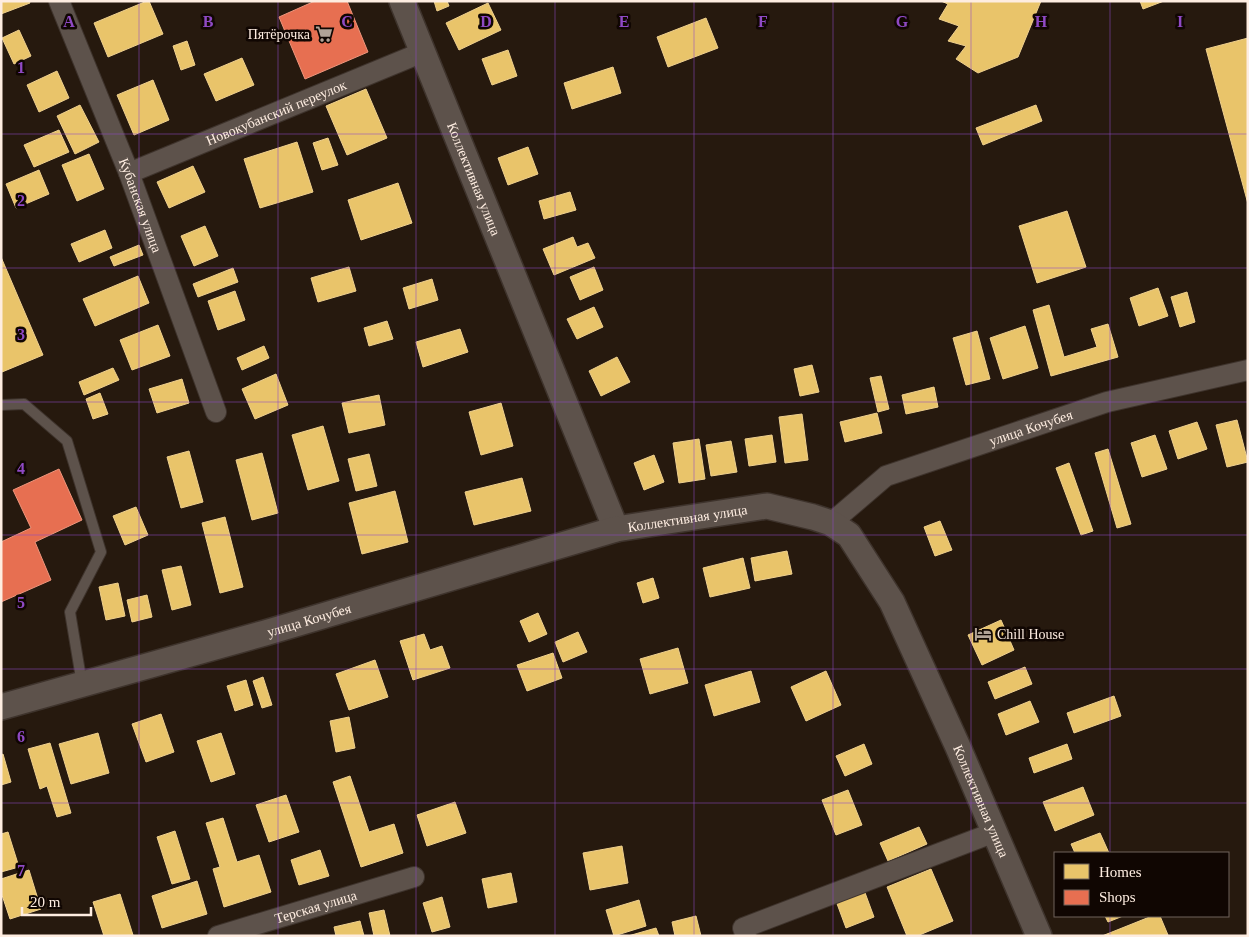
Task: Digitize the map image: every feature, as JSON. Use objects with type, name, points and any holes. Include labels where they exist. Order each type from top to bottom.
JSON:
[{"type":"street","name":"Кубанская улица","points":[[59,1],[128,173],[216,412]]},
{"type":"street","name":"Коллективная улица","points":[[402,1],[616,529],[767,506],[831,523],[848,535],[892,602],[995,832],[1039,936]]},
{"type":"street","name":"Новокубанский переулок","points":[[128,173],[423,52]]},
{"type":"street","name":"улица Кочубея","points":[[831,523],[886,476],[1107,402],[1248,370]]},
{"type":"street","name":"улица Кочубея","points":[[1,707],[275,630],[616,529]]},
{"type":"street","points":[[744,932],[995,832]]},
{"type":"street","name":"Терская улица","points":[[218,936],[414,877]]},
{"type":"lane","points":[[1,405],[24,404],[67,441],[101,552],[70,612],[82,684]]},
{"type":"building: Homes","points":[[1,1],[29,1],[30,3],[1,14]]},
{"type":"building: Homes","points":[[149,1],[163,34],[108,57],[94,23]]},
{"type":"building: Homes","points":[[434,1],[447,1],[449,6],[437,11]]},
{"type":"building: Homes","points":[[941,1],[1041,1],[1018,57],[978,73],[956,59],[966,46],[948,41],[959,26],[939,19],[948,4]]},
{"type":"building: Homes","points":[[1140,1],[1164,1],[1143,9]]},
{"type":"building: Homes","points":[[488,3],[501,30],[459,50],[446,23]]},
{"type":"building: Homes","points":[[706,18],[718,48],[668,67],[657,37]]},
{"type":"building: Homes","points":[[19,30],[31,56],[14,64],[2,38]]},
{"type":"building: Homes","points":[[1248,38],[1248,204],[1206,49]]},
{"type":"building: Homes","points":[[187,41],[195,65],[181,70],[173,46]]},
{"type":"building: Homes","points":[[508,50],[517,76],[492,85],[482,59]]},
{"type":"building: Homes","points":[[242,58],[254,85],[216,101],[204,74]]},
{"type":"building: Homes","points":[[613,67],[621,93],[572,109],[564,83]]},
{"type":"building: Homes","points":[[57,71],[69,98],[39,112],[27,85]]},
{"type":"building: Homes","points":[[153,80],[169,120],[134,135],[117,95]]},
{"type":"building: Homes","points":[[366,89],[387,138],[347,155],[326,106]]},
{"type":"building: Homes","points":[[80,105],[99,142],[75,154],[57,116]]},
{"type":"building: Homes","points":[[1036,105],[1042,121],[983,145],[976,128]]},
{"type":"building: Homes","points":[[59,130],[69,152],[34,167],[24,145]]},
{"type":"building: Homes","points":[[328,138],[338,165],[322,170],[313,143]]},
{"type":"building: Homes","points":[[297,142],[313,192],[260,208],[244,159]]},
{"type":"building: Homes","points":[[528,147],[538,174],[508,185],[498,158]]},
{"type":"building: Homes","points":[[89,154],[104,189],[77,201],[62,165]]},
{"type":"building: Homes","points":[[193,166],[205,192],[169,208],[157,182]]},
{"type":"building: Homes","points":[[39,170],[49,194],[16,208],[6,184]]},
{"type":"building: Homes","points":[[398,183],[412,223],[361,240],[348,200]]},
{"type":"building: Homes","points":[[570,192],[576,210],[544,219],[539,201]]},
{"type":"building: Homes","points":[[1067,211],[1086,267],[1037,283],[1019,226]]},
{"type":"building: Homes","points":[[205,226],[218,256],[194,266],[181,236]]},
{"type":"building: Homes","points":[[105,230],[112,248],[79,262],[71,244]]},
{"type":"building: Homes","points":[[573,237],[577,247],[588,243],[595,258],[554,275],[543,249]]},
{"type":"building: Homes","points":[[139,245],[143,255],[114,266],[110,257]]},
{"type":"building: Homes","points":[[1,257],[43,355],[2,372],[1,371]]},
{"type":"building: Homes","points":[[349,267],[356,291],[318,302],[311,278]]},
{"type":"building: Homes","points":[[594,267],[603,290],[580,300],[570,277]]},
{"type":"building: Homes","points":[[233,268],[238,282],[198,297],[193,284]]},
{"type":"building: Homes","points":[[138,276],[149,303],[95,326],[83,299]]},
{"type":"building: Homes","points":[[432,279],[438,300],[409,309],[403,288]]},
{"type":"building: Homes","points":[[1158,288],[1168,316],[1139,326],[1130,298]]},
{"type":"building: Homes","points":[[235,291],[245,320],[218,330],[208,301]]},
{"type":"building: Homes","points":[[1187,292],[1195,322],[1180,327],[1171,297]]},
{"type":"building: Homes","points":[[1049,305],[1064,357],[1097,347],[1091,329],[1108,324],[1118,357],[1051,376],[1033,310]]},
{"type":"building: Homes","points":[[594,307],[603,327],[577,339],[567,319]]},
{"type":"building: Homes","points":[[387,321],[393,339],[369,346],[364,328]]},
{"type":"building: Homes","points":[[158,325],[170,356],[132,370],[120,340]]},
{"type":"building: Homes","points":[[1025,326],[1038,368],[1003,379],[990,338]]},
{"type":"building: Homes","points":[[460,329],[468,352],[423,367],[416,342]]},
{"type":"building: Homes","points":[[977,331],[990,379],[966,385],[953,338]]},
{"type":"building: Homes","points":[[264,346],[269,358],[242,370],[237,358]]},
{"type":"building: Homes","points":[[617,357],[630,382],[601,396],[589,371]]},
{"type":"building: Homes","points":[[812,365],[819,392],[800,396],[794,369]]},
{"type":"building: Homes","points":[[113,368],[119,380],[84,395],[79,382]]},
{"type":"building: Homes","points":[[276,374],[288,405],[255,419],[242,389]]},
{"type":"building: Homes","points":[[881,376],[889,409],[878,412],[870,378]]},
{"type":"building: Homes","points":[[182,379],[189,403],[157,413],[149,389]]},
{"type":"building: Homes","points":[[934,387],[938,407],[906,414],[902,395]]},
{"type":"building: Homes","points":[[100,393],[108,414],[93,419],[86,399]]},
{"type":"building: Homes","points":[[379,395],[385,425],[349,433],[342,403]]},
{"type":"building: Homes","points":[[501,403],[513,446],[481,455],[469,412]]},
{"type":"building: Homes","points":[[877,413],[882,433],[845,442],[840,422]]},
{"type":"building: Homes","points":[[802,414],[808,460],[785,463],[779,417]]},
{"type":"building: Homes","points":[[1237,420],[1248,462],[1227,467],[1216,425]]},
{"type":"building: Homes","points":[[1197,422],[1207,449],[1178,459],[1169,431]]},
{"type":"building: Homes","points":[[323,426],[339,481],[308,490],[292,435]]},
{"type":"building: Homes","points":[[772,435],[776,462],[749,466],[745,439]]},
{"type":"building: Homes","points":[[1155,435],[1167,469],[1142,477],[1131,443]]},
{"type":"building: Homes","points":[[699,439],[705,479],[679,483],[673,443]]},
{"type":"building: Homes","points":[[731,441],[737,472],[711,476],[706,445]]},
{"type":"building: Homes","points":[[1108,449],[1131,524],[1117,528],[1095,453]]},
{"type":"building: Homes","points":[[189,451],[203,502],[181,508],[167,457]]},
{"type":"building: Homes","points":[[262,453],[278,513],[252,520],[236,460]]},
{"type":"building: Homes","points":[[369,454],[377,486],[356,491],[348,459]]},
{"type":"building: Homes","points":[[654,455],[664,482],[644,490],[634,463]]},
{"type":"building: Homes","points":[[1069,463],[1093,531],[1081,535],[1056,468]]},
{"type":"building: Homes","points":[[522,478],[531,511],[474,525],[465,492]]},
{"type":"building: Homes","points":[[395,491],[408,542],[362,554],[349,503]]},
{"type":"building: Homes","points":[[136,507],[148,535],[125,545],[113,516]]},
{"type":"building: Homes","points":[[225,517],[243,587],[220,593],[202,523]]},
{"type":"building: Homes","points":[[940,521],[952,550],[935,556],[924,527]]},
{"type":"building: Homes","points":[[787,551],[792,574],[755,581],[751,558]]},
{"type":"building: Homes","points":[[743,558],[750,588],[710,597],[703,568]]},
{"type":"building: Homes","points":[[181,566],[191,605],[172,610],[162,570]]},
{"type":"building: Homes","points":[[653,578],[659,598],[643,603],[637,583]]},
{"type":"building: Homes","points":[[118,583],[125,616],[106,620],[99,587]]},
{"type":"building: Homes","points":[[147,595],[152,617],[132,622],[127,600]]},
{"type":"building: Homes","points":[[538,613],[547,634],[529,642],[520,621]]},
{"type":"building: Homes","points":[[1001,620],[1014,650],[982,665],[968,635]]},
{"type":"building: Homes","points":[[578,632],[587,652],[563,662],[555,642]]},
{"type":"building: Homes","points":[[424,634],[430,650],[442,646],[450,668],[413,680],[400,641]]},
{"type":"building: Homes","points":[[678,648],[688,683],[650,694],[640,659]]},
{"type":"building: Homes","points":[[553,653],[562,678],[527,691],[517,665]]},
{"type":"building: Homes","points":[[375,660],[388,697],[349,710],[336,674]]},
{"type":"building: Homes","points":[[1025,667],[1032,684],[995,699],[988,682]]},
{"type":"building: Homes","points":[[751,671],[760,702],[714,716],[705,685]]},
{"type":"building: Homes","points":[[826,671],[841,705],[806,721],[791,687]]},
{"type":"building: Homes","points":[[263,677],[272,705],[262,708],[253,681]]},
{"type":"building: Homes","points":[[246,680],[253,705],[235,711],[227,686]]},
{"type":"building: Homes","points":[[1114,696],[1121,716],[1074,733],[1067,713]]},
{"type":"building: Homes","points":[[1030,701],[1039,722],[1006,735],[998,714]]},
{"type":"building: Homes","points":[[161,714],[174,752],[146,762],[132,724]]},
{"type":"building: Homes","points":[[349,717],[355,748],[336,752],[330,721]]},
{"type":"building: Homes","points":[[98,733],[109,773],[71,784],[59,744]]},
{"type":"building: Homes","points":[[221,733],[235,774],[211,782],[197,741]]},
{"type":"building: Homes","points":[[50,743],[71,813],[57,817],[47,786],[40,789],[28,749]]},
{"type":"building: Homes","points":[[864,744],[872,764],[845,776],[836,756]]},
{"type":"building: Homes","points":[[1067,744],[1072,759],[1034,773],[1029,758]]},
{"type":"building: Homes","points":[[3,754],[11,782],[1,785],[1,755]]},
{"type":"building: Homes","points":[[350,776],[369,832],[394,824],[403,853],[361,867],[333,782]]},
{"type":"building: Homes","points":[[1083,787],[1094,815],[1055,831],[1043,802]]},
{"type":"building: Homes","points":[[848,790],[862,825],[836,835],[822,800]]},
{"type":"building: Homes","points":[[286,795],[299,832],[269,842],[256,805]]},
{"type":"building: Homes","points":[[455,802],[466,833],[427,846],[417,815]]},
{"type":"building: Homes","points":[[223,818],[237,862],[259,855],[271,892],[224,907],[213,869],[220,867],[206,823]]},
{"type":"building: Homes","points":[[919,827],[927,844],[888,861],[880,843]]},
{"type":"building: Homes","points":[[175,831],[190,879],[172,884],[157,837]]},
{"type":"building: Homes","points":[[8,832],[19,867],[1,872],[1,834]]},
{"type":"building: Homes","points":[[1100,833],[1109,852],[1075,852],[1071,844]]},
{"type":"building: Homes","points":[[622,846],[628,883],[590,890],[583,853]]},
{"type":"building: Homes","points":[[320,850],[329,876],[299,885],[291,860]]},
{"type":"building: Homes","points":[[931,869],[953,921],[917,936],[907,936],[887,887]]},
{"type":"building: Homes","points":[[29,870],[41,909],[10,919],[1,892],[1,879]]},
{"type":"building: Homes","points":[[511,873],[517,902],[488,908],[482,879]]},
{"type":"building: Homes","points":[[197,881],[207,914],[162,928],[152,896]]},
{"type":"building: Homes","points":[[864,890],[874,917],[846,928],[836,901]]},
{"type":"building: Homes","points":[[120,894],[133,935],[104,936],[93,902]]},
{"type":"building: Homes","points":[[442,897],[450,927],[432,932],[423,903]]},
{"type":"building: Homes","points":[[639,900],[646,926],[614,936],[606,910]]},
{"type":"building: Homes","points":[[384,910],[390,936],[374,936],[369,913]]},
{"type":"building: Homes","points":[[696,916],[701,936],[675,936],[672,922]]},
{"type":"building: Homes","points":[[1106,917],[1120,917],[1108,922]]},
{"type":"building: Homes","points":[[1150,917],[1160,917],[1168,935],[1102,936]]},
{"type":"building: Homes","points":[[360,921],[364,936],[336,936],[334,927]]},
{"type":"building: Homes","points":[[656,928],[659,936],[628,936]]},
{"type":"building: Shops","name":"Пятёрочка","points":[[315,1],[347,1],[368,52],[305,79],[279,17]]},
{"type":"building: Shops","points":[[59,469],[82,520],[35,542],[51,580],[1,602],[1,542],[31,528],[13,490]]},
{"type":"place","name":"Пятёрочка","points":[[324,34]]},
{"type":"place","name":"Chill House","points":[[983,634]]}]
